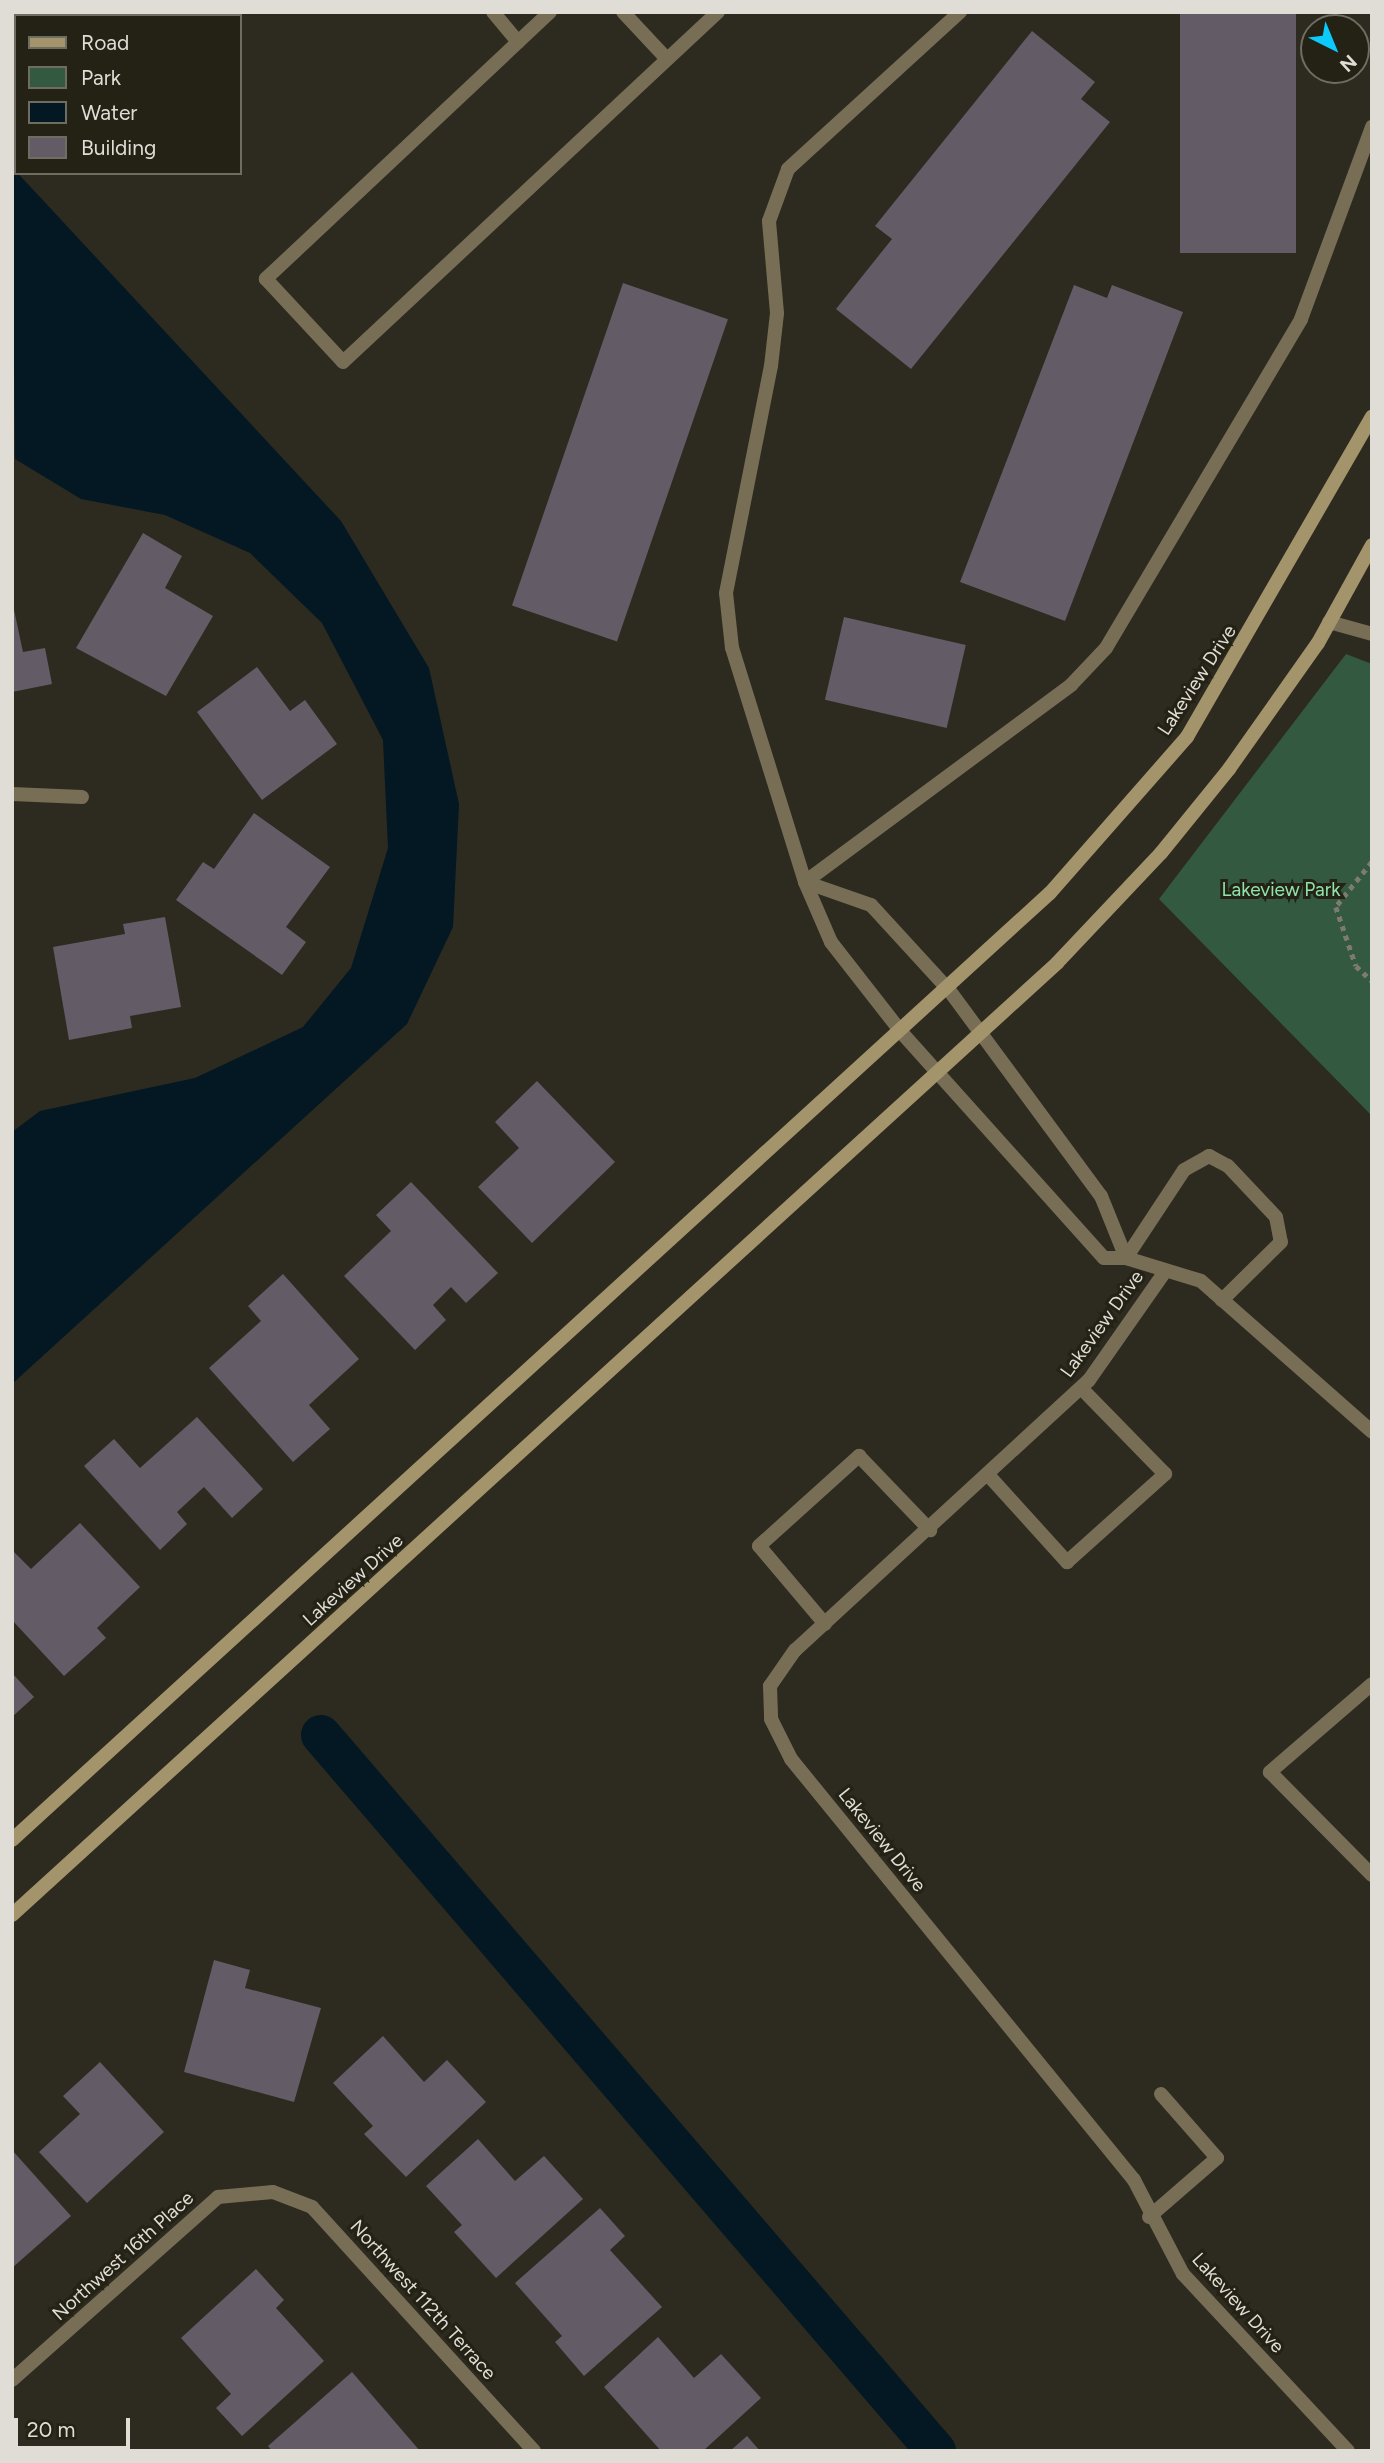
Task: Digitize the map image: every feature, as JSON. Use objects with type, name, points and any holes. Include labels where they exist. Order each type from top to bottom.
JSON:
[{"type":"street","points":[[493,12],[519,42]]},
{"type":"street","points":[[550,12],[266,279],[342,362],[718,12]]},
{"type":"street","points":[[623,12],[667,59]]},
{"type":"street","points":[[902,1033],[831,942],[805,881],[732,648],[726,593],[772,353],[777,313],[769,221],[789,169],[960,12]]},
{"type":"street","points":[[805,881],[1071,685],[1112,639],[1301,319],[1372,127]]},
{"type":"street","name":"Lakeview Drive","points":[[12,1840],[902,1033],[1050,893],[1187,737],[1372,417]]},
{"type":"street","name":"Lakeview Drive","points":[[12,1915],[983,1035],[1161,853],[1229,769],[1329,622],[1372,545]]},
{"type":"street","points":[[1329,622],[1372,634]]},
{"type":"street","points":[[12,794],[82,797]]},
{"type":"street","points":[[805,881],[871,905],[949,990]]},
{"type":"street","name":"Lakeview Drive","points":[[949,990],[1101,1196],[1126,1258]]},
{"type":"street","name":"Lakeview Drive","points":[[902,1033],[938,1077],[1104,1258],[1126,1258],[1164,1273],[1200,1281],[1372,1432]]},
{"type":"street","points":[[1126,1258],[1184,1170],[1209,1156],[1228,1166],[1276,1217],[1281,1242],[1222,1300]]},
{"type":"street","name":"Lakeview Drive","points":[[1164,1273],[1081,1388],[990,1477],[795,1650],[770,1686],[771,1719],[792,1759],[1134,2180],[1149,2217],[1183,2274],[1348,2451]]},
{"type":"street","points":[[990,1477],[1067,1562],[1165,1474],[1081,1388]]},
{"type":"street","points":[[825,1624],[759,1546],[859,1456],[930,1530]]},
{"type":"street","points":[[1372,1684],[1270,1772],[1372,1875]]},
{"type":"street","points":[[1149,2217],[1217,2158],[1161,2094]]},
{"type":"street","name":"Northwest 16th Place","points":[[12,2380],[218,2197],[273,2192]]},
{"type":"street","name":"Northwest 112th Terrace","points":[[273,2192],[312,2207],[534,2451]]},
{"type":"path","points":[[1372,862],[1336,907],[1356,966],[1372,981]]},
{"type":"green space","name":"Lakeview Park","points":[[1346,654],[1372,664],[1372,1116],[1159,899]]},
{"type":"water","points":[[12,167],[14,175],[19,175],[341,521],[429,668],[459,804],[453,927],[407,1024],[12,1384],[12,1132],[40,1111],[195,1078],[303,1027],[351,968],[388,848],[383,740],[322,623],[250,553],[165,515],[81,499],[15,459]]},
{"type":"building","points":[[1180,12],[1296,12],[1296,253],[1180,253]]},
{"type":"building","points":[[1032,31],[1095,82],[1081,99],[1110,122],[911,369],[836,309],[892,239],[875,226]]},
{"type":"building","points":[[623,283],[728,319],[617,642],[512,605]]},
{"type":"building","points":[[1074,285],[1107,298],[1112,285],[1183,312],[1065,621],[960,582]]},
{"type":"building","points":[[143,533],[182,556],[165,588],[213,616],[166,696],[76,648]]},
{"type":"building","points":[[13,605],[23,652],[45,648],[52,684],[12,692]]},
{"type":"building","points":[[844,617],[966,645],[947,728],[825,700]]},
{"type":"building","points":[[257,667],[290,711],[305,700],[337,744],[262,800],[197,712]]},
{"type":"building","points":[[254,813],[330,867],[286,927],[306,942],[282,975],[176,900],[203,862],[214,869]]},
{"type":"building","points":[[165,917],[181,1007],[130,1016],[132,1028],[69,1040],[53,947],[125,934],[123,924]]},
{"type":"building","points":[[537,1081],[615,1162],[532,1243],[478,1187],[519,1148],[495,1122]]},
{"type":"building","points":[[411,1182],[498,1273],[466,1303],[451,1287],[433,1305],[446,1320],[415,1350],[344,1276],[391,1231],[376,1215]]},
{"type":"building","points":[[283,1274],[359,1359],[309,1405],[330,1429],[293,1462],[209,1368],[261,1321],[248,1306]]},
{"type":"building","points":[[197,1417],[263,1489],[232,1518],[204,1487],[177,1512],[187,1524],[160,1550],[84,1466],[114,1439],[140,1468]]},
{"type":"building","points":[[80,1523],[140,1587],[97,1628],[106,1638],[64,1676],[12,1620],[12,1550],[31,1569]]},
{"type":"building","points":[[12,1673],[34,1697],[12,1717]]},
{"type":"building","points":[[214,1960],[250,1970],[245,1988],[321,2008],[294,2102],[184,2072]]},
{"type":"building","points":[[383,2036],[424,2082],[447,2060],[486,2102],[406,2177],[364,2134],[373,2126],[333,2083]]},
{"type":"building","points":[[100,2062],[164,2132],[87,2203],[39,2152],[80,2114],[63,2096]]},
{"type":"building","points":[[478,2139],[515,2181],[544,2156],[583,2199],[496,2278],[454,2232],[462,2225],[426,2186]]},
{"type":"building","points":[[12,2150],[71,2216],[12,2268]]},
{"type":"building","points":[[600,2208],[625,2236],[610,2250],[662,2307],[584,2376],[555,2342],[562,2336],[515,2283]]},
{"type":"building","points":[[256,2269],[284,2300],[276,2308],[324,2361],[242,2436],[216,2408],[231,2394],[181,2338]]},
{"type":"building","points":[[658,2337],[694,2378],[721,2354],[761,2398],[703,2451],[661,2451],[604,2387]]},
{"type":"building","points":[[352,2372],[420,2451],[272,2451],[268,2446]]},
{"type":"building","points":[[747,2436],[760,2451],[730,2451]]},
{"type":"waterway","points":[[321,1735],[936,2451]]}]
